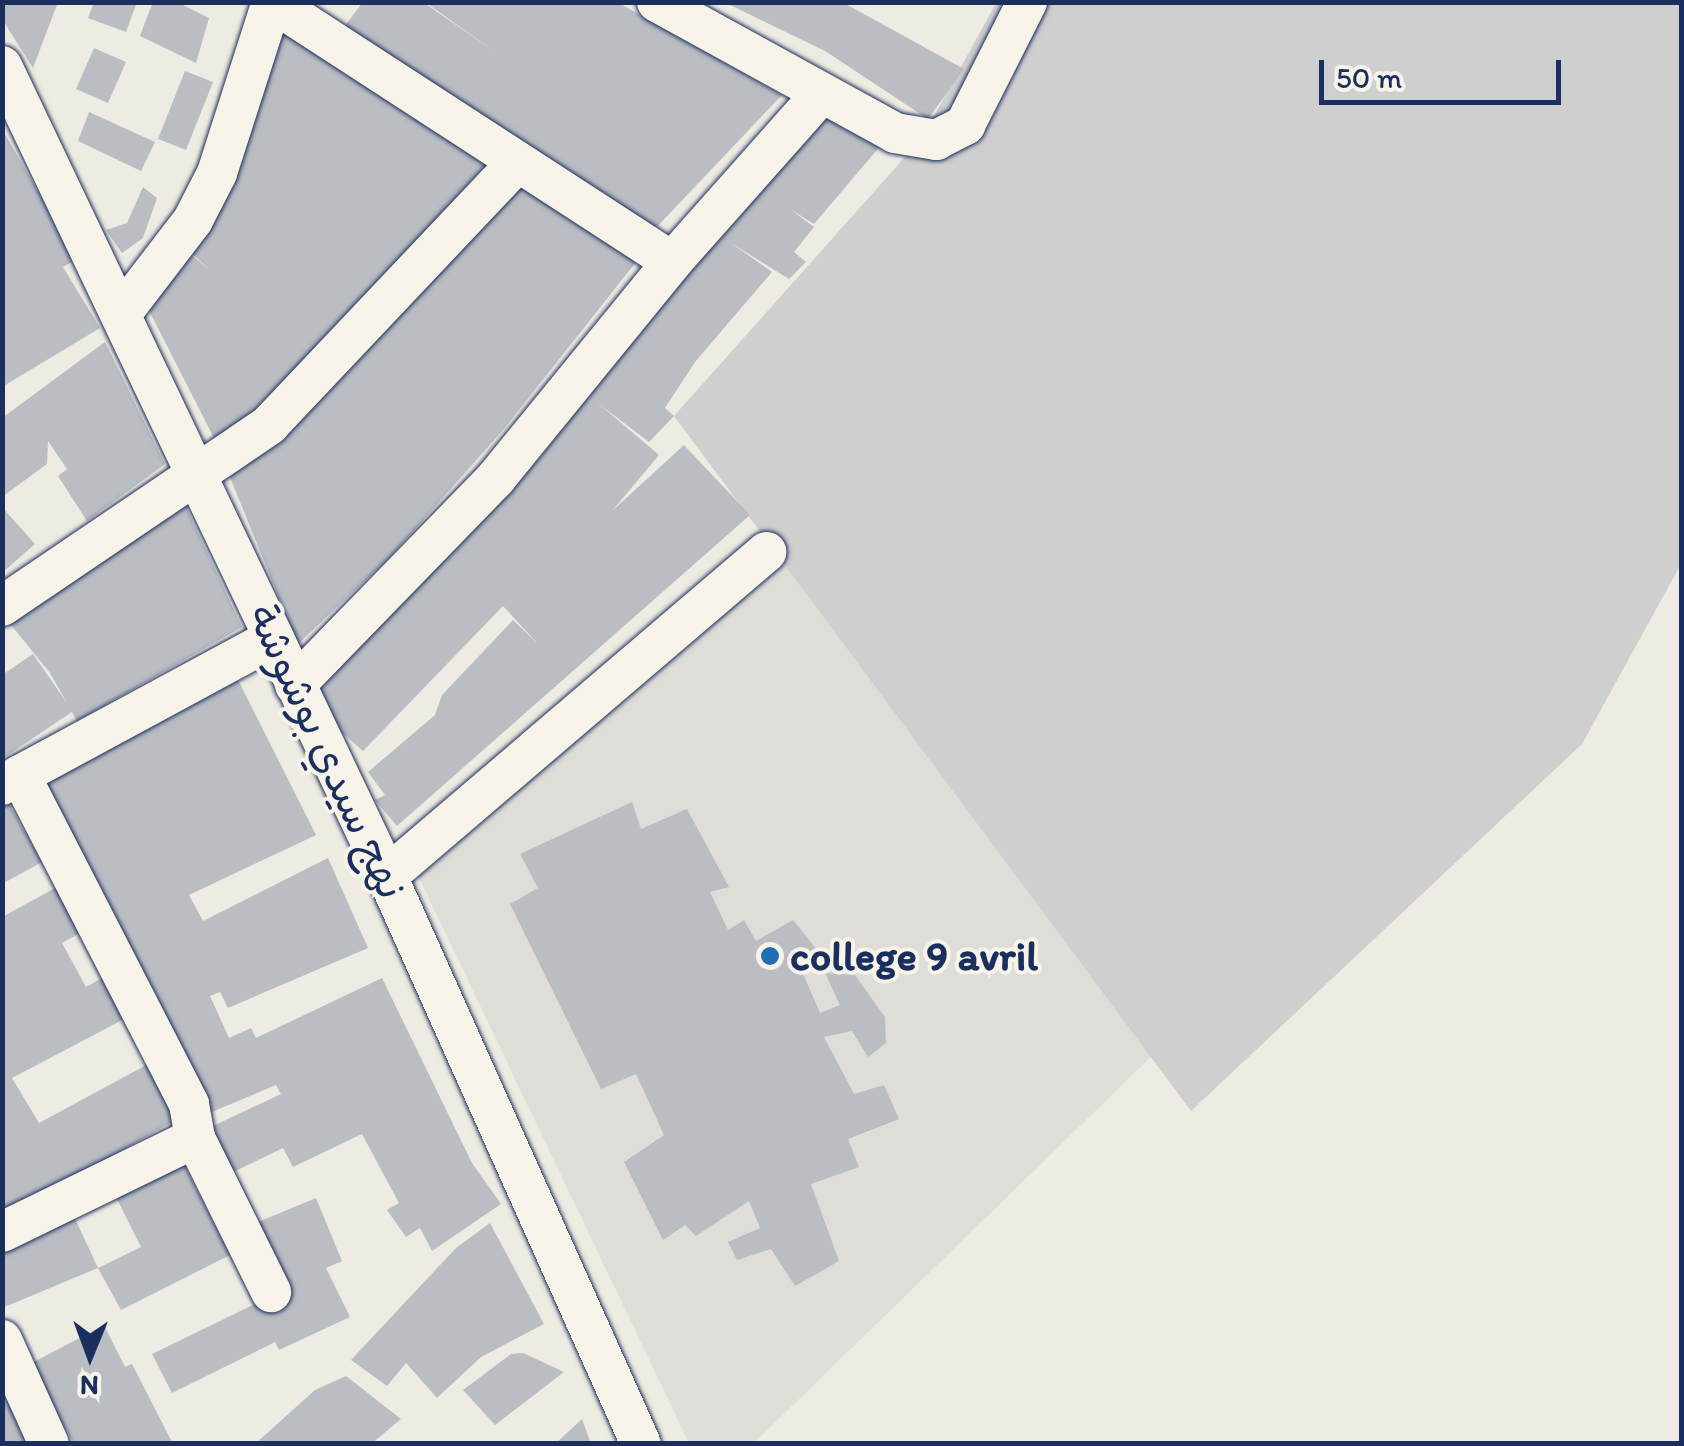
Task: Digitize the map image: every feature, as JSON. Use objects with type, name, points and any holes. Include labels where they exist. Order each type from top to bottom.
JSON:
[{"type":"street","points":[[121,314],[192,220],[217,173],[272,2],[672,262]]},
{"type":"street","points":[[657,2],[820,94],[895,133],[919,140],[952,135],[965,125],[1026,2]]},
{"type":"street","name":"نهج سيدي بوشوشة","points":[[2,66],[387,876],[641,1444]]},
{"type":"street","points":[[294,685],[496,478],[672,262],[820,94]]},
{"type":"street","points":[[2,606],[234,454],[313,382],[518,162]]},
{"type":"street","points":[[387,876],[766,552]]},
{"type":"street","points":[[270,1292],[195,1138],[189,1104],[11,780],[274,638]]},
{"type":"street","points":[[2,1232],[195,1138]]},
{"type":"street","points":[[2,1340],[49,1444]]},
{"type":"shaded area","points":[[996,3],[1681,3],[1681,564],[1582,744],[1191,1111],[674,416],[922,138]]},
{"type":"shaded area","name":"college 9 avril","points":[[782,551],[1155,1053],[754,1443],[689,1443],[410,859]]},
{"type":"building","points":[[2,2],[58,2],[33,68],[2,19]]},
{"type":"building","points":[[94,2],[137,2],[126,32],[88,18]]},
{"type":"building","points":[[153,2],[177,2],[209,18],[196,63],[140,36]]},
{"type":"building","points":[[363,2],[423,2],[498,54],[425,2],[617,2],[782,95],[652,232],[344,27]]},
{"type":"building","points":[[724,2],[842,2],[964,69],[928,119],[825,51]]},
{"type":"building","points":[[266,15],[486,165],[285,383],[217,444],[138,289],[179,245],[210,270],[181,244]]},
{"type":"building","points":[[94,48],[126,62],[108,103],[76,89]]},
{"type":"building","points":[[185,71],[213,82],[186,150],[158,139]]},
{"type":"building","points":[[816,106],[888,137],[814,224],[790,209],[814,227],[794,252],[806,262],[789,279],[731,243],[772,272],[695,362],[665,408],[674,416],[649,442],[599,404],[659,455],[612,511],[684,445],[750,515],[397,826],[375,800],[385,795],[368,772],[435,715],[442,695],[513,620],[538,644],[503,606],[363,751],[326,719],[312,666]]},
{"type":"building","points":[[89,112],[155,142],[141,171],[78,141]]},
{"type":"building","points":[[2,129],[77,259],[63,267],[100,328],[2,387]]},
{"type":"building","points":[[515,172],[636,262],[503,430],[391,556],[298,644],[229,475]]},
{"type":"building","points":[[143,187],[157,198],[143,238],[122,253],[106,230],[127,223]]},
{"type":"building","points":[[105,342],[165,464],[87,521],[58,476],[67,469],[48,441],[47,464],[2,497],[2,418]]},
{"type":"building","points":[[176,486],[242,627],[77,721],[72,712],[2,759],[2,675],[33,654],[67,703],[50,673],[3,615]]},
{"type":"building","points":[[2,507],[35,544],[2,573]]},
{"type":"building","points":[[234,672],[316,835],[189,895],[203,921],[328,858],[368,948],[228,1008],[220,992],[210,996],[229,1038],[251,1028],[256,1038],[382,978],[472,1163],[501,1204],[432,1251],[420,1228],[406,1237],[387,1210],[399,1203],[362,1134],[293,1167],[283,1148],[219,1179],[198,1133],[281,1094],[276,1085],[202,1116],[27,779],[153,713],[163,729],[154,712]]},
{"type":"building","points":[[2,792],[42,862],[2,884]]},
{"type":"building","name":"college 9 avril","points":[[632,802],[641,829],[687,809],[729,887],[710,892],[728,930],[744,920],[756,941],[793,920],[818,951],[797,960],[820,1013],[840,1005],[825,973],[855,975],[885,1017],[886,1043],[868,1057],[852,1031],[824,1037],[854,1094],[884,1085],[899,1119],[848,1139],[859,1167],[811,1184],[839,1261],[795,1286],[771,1249],[737,1260],[728,1242],[760,1228],[749,1201],[696,1236],[685,1225],[663,1240],[624,1162],[664,1135],[636,1074],[601,1089],[510,904],[538,888],[520,854]]},
{"type":"building","points":[[57,887],[82,932],[62,943],[86,987],[106,976],[128,1017],[12,1078],[39,1123],[150,1063],[179,1118],[2,1218],[2,917]]},
{"type":"building","points":[[179,1155],[230,1255],[121,1310],[98,1268],[141,1247],[112,1189]]},
{"type":"building","points":[[316,1198],[342,1261],[326,1268],[350,1317],[279,1350],[275,1342],[172,1393],[152,1354],[257,1303],[251,1225]]},
{"type":"building","points":[[71,1210],[98,1268],[2,1308],[2,1243]]},
{"type":"building","points":[[490,1223],[544,1324],[481,1357],[437,1398],[406,1363],[387,1386],[351,1360],[456,1248]]},
{"type":"building","points":[[104,1325],[125,1367],[132,1364],[173,1444],[74,1444],[30,1364]]},
{"type":"building","points":[[523,1353],[564,1372],[495,1425],[463,1390],[511,1354]]},
{"type":"building","points":[[346,1376],[401,1419],[371,1444],[255,1444],[315,1390]]},
{"type":"building","points":[[2,1378],[36,1444],[2,1444]]},
{"type":"building","points":[[582,1419],[591,1444],[555,1444]]},
{"type":"place","name":"college 9 avril","points":[[770,956]]}]
